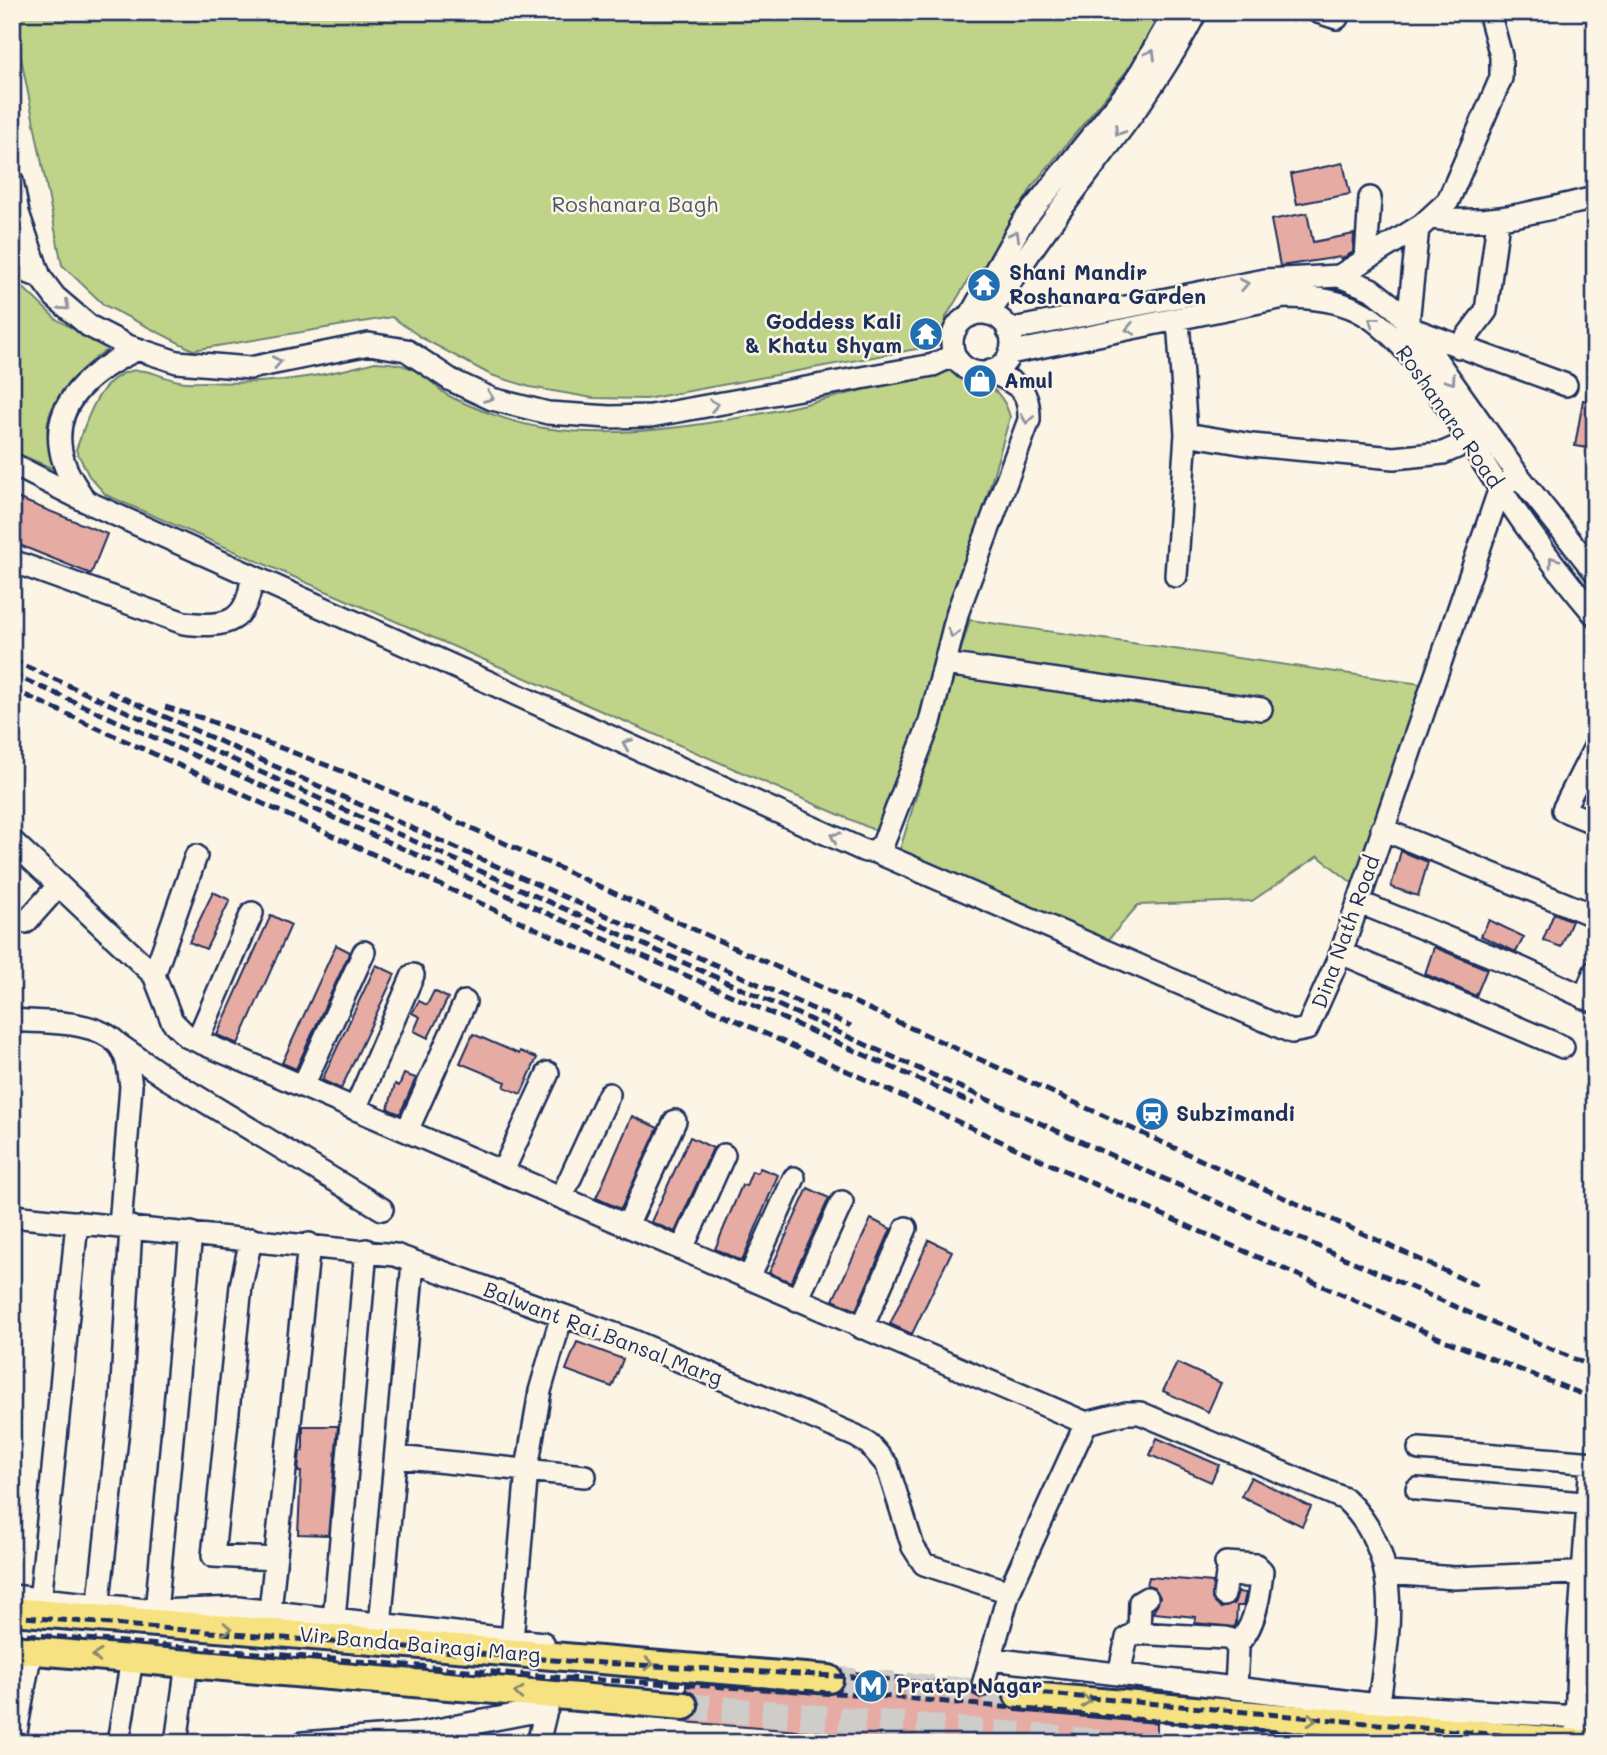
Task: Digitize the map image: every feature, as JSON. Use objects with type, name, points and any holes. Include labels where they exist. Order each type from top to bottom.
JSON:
[{"type":"main road","name":"Vir Banda Bairagi Marg","points":[[12,1611],[40,1606],[156,1617],[334,1628],[512,1646],[614,1661],[829,1679]]},
{"type":"main road","name":"Vir Banda Bairagi Marg","points":[[22,1649],[548,1702],[684,1706]]},
{"type":"main road","points":[[1018,1695],[1377,1715],[1583,1730]]},
{"type":"street","points":[[979,315],[1033,206],[1135,82],[1175,12]]},
{"type":"street","points":[[874,852],[883,844],[930,722],[958,611],[1028,420],[1027,399],[1020,386],[990,371],[967,369],[954,355],[954,334],[958,325],[979,315],[1099,162],[1182,40],[1196,12]]},
{"type":"street","points":[[1339,276],[1424,223],[1448,201],[1501,78],[1501,56],[1489,12]]},
{"type":"street","points":[[12,181],[15,212],[40,277],[55,297],[89,326],[138,349],[177,362],[250,368],[369,344],[406,350],[452,380],[492,399],[548,413],[610,417],[652,416],[710,406],[933,365],[954,355]]},
{"type":"street","points":[[1366,258],[1370,198]]},
{"type":"street","points":[[1424,223],[1498,221],[1595,198]]},
{"type":"street","points":[[1459,347],[1486,311],[1498,221]]},
{"type":"street","points":[[1424,223],[1411,326],[1459,347],[1566,385]]},
{"type":"street","points":[[12,267],[40,277]]},
{"type":"street","name":"Roshanara Road","points":[[1008,330],[1265,280],[1339,276],[1371,289],[1411,326],[1518,475],[1595,572]]},
{"type":"street","name":"Roshanara Road","points":[[1010,353],[1284,297],[1312,297],[1359,310],[1406,352],[1500,488],[1595,615]]},
{"type":"street","points":[[979,315],[1000,320],[1008,330],[1010,353],[1000,366],[990,371]]},
{"type":"street","points":[[1176,576],[1186,434],[1178,320]]},
{"type":"street","points":[[85,501],[64,463],[58,422],[84,382],[113,361],[138,349]]},
{"type":"street","points":[[1186,434],[1252,445],[1394,458],[1443,453],[1468,439]]},
{"type":"street","name":"Dina Nath Road","points":[[12,464],[85,501],[865,851],[874,852],[1292,1032],[1300,1033],[1313,1022],[1341,953],[1500,488]]},
{"type":"street","points":[[1500,488],[1518,475]]},
{"type":"street","points":[[12,561],[184,623],[207,626],[221,624],[245,610],[250,599],[252,576]]},
{"type":"street","points":[[945,664],[1261,709]]},
{"type":"street","points":[[1595,747],[1563,810],[1595,823]]},
{"type":"street","points":[[1382,829],[1595,916]]},
{"type":"street","points":[[12,841],[154,975],[172,1021],[183,1034],[1086,1423],[1126,1413],[1140,1413],[1345,1499],[1361,1514],[1388,1573],[1391,1597],[1377,1715],[1236,1688],[991,1659]]},
{"type":"street","points":[[154,975],[196,856]]},
{"type":"street","points":[[26,922],[59,884]]},
{"type":"street","points":[[1358,902],[1590,1000],[1595,971]]},
{"type":"street","points":[[197,1041],[252,912]]},
{"type":"street","points":[[303,1086],[364,952]]},
{"type":"street","points":[[1341,953],[1563,1047]]},
{"type":"street","points":[[355,1108],[413,975]]},
{"type":"street","points":[[407,1131],[465,1002]]},
{"type":"street","points":[[12,1020],[99,1031],[168,1079],[382,1209]]},
{"type":"street","points":[[98,1611],[121,1402],[131,1086],[128,1064],[119,1045]]},
{"type":"street","points":[[503,1171],[548,1073]]},
{"type":"street","points":[[562,1196],[609,1094]]},
{"type":"street","points":[[628,1224],[675,1121]]},
{"type":"street","points":[[682,1250],[724,1155]]},
{"type":"street","points":[[749,1278],[794,1178]]},
{"type":"street","points":[[797,1300],[842,1202]]},
{"type":"street","name":"Balwant Rai Bansal Marg","points":[[12,1216],[309,1244],[395,1255],[631,1340],[869,1444],[887,1465],[913,1547],[924,1564],[1009,1592]]},
{"type":"street","points":[[12,1596],[40,1606],[77,1222]]},
{"type":"street","points":[[862,1328],[906,1228]]},
{"type":"street","points":[[191,1233],[156,1617],[238,1608],[270,1611],[334,1628],[366,1250]]},
{"type":"street","points":[[251,1239],[242,1286],[213,1556],[275,1559]]},
{"type":"street","points":[[270,1611],[309,1244]]},
{"type":"street","points":[[379,1632],[413,1263]]},
{"type":"street","points":[[512,1646],[527,1469],[540,1391],[562,1315]]},
{"type":"street","points":[[984,1685],[1009,1592],[1086,1423]]},
{"type":"street","points":[[1419,1450],[1593,1463],[1583,1730]]},
{"type":"street","points":[[396,1457],[585,1476]]},
{"type":"street","points":[[1416,1489],[1591,1504]]},
{"type":"street","points":[[1226,1563],[1256,1566],[1262,1571],[1250,1625],[1243,1640],[1236,1644]]},
{"type":"street","points":[[1388,1573],[1455,1578],[1589,1573]]},
{"type":"street","points":[[1224,1595],[1227,1575],[1261,1578]]},
{"type":"street","points":[[1139,1634],[1140,1602],[1147,1598]]},
{"type":"street","points":[[1119,1674],[1127,1639],[1139,1634],[1226,1639],[1236,1644]]},
{"type":"street","points":[[1236,1644],[1236,1688]]},
{"type":"street","points":[[14,1743],[22,1649]]},
{"type":"street","points":[[118,1743],[132,1659]]},
{"type":"street","points":[[176,1743],[187,1664]]},
{"type":"street","points":[[303,1743],[416,1734],[548,1702],[538,1743]]},
{"type":"green space","name":"Roshanara Bagh","points":[[12,12],[1165,12],[1144,50],[1033,185],[989,262],[970,277],[946,317],[944,344],[646,399],[593,398],[530,387],[491,375],[422,338],[392,317],[193,350],[104,305],[62,265]]},
{"type":"green space","points":[[12,277],[56,319],[108,349],[72,380],[51,410],[47,433],[56,470],[12,451]]},
{"type":"green space","points":[[375,362],[409,368],[449,396],[495,415],[544,428],[591,432],[641,431],[746,416],[946,369],[968,375],[994,390],[1001,397],[1010,417],[915,745],[881,833],[106,495],[89,476],[76,450],[88,416],[100,394],[116,377],[127,372],[146,371],[186,382],[249,382],[312,376]]},
{"type":"green space","points":[[970,620],[1435,686],[1370,897],[1318,856],[1252,901],[1138,905],[1103,946],[898,856]]},
{"type":"building","points":[[1343,163],[1350,194],[1297,204],[1291,174]]},
{"type":"building","points":[[1307,213],[1313,242],[1354,234],[1353,252],[1341,259],[1340,257],[1280,266],[1271,220]]},
{"type":"building","points":[[1583,400],[1595,402],[1595,449],[1575,446]]},
{"type":"building","points":[[12,496],[107,534],[91,574],[12,542]]},
{"type":"building","points":[[1401,851],[1428,862],[1418,896],[1391,887]]},
{"type":"building","points":[[213,892],[230,900],[206,949],[189,942]]},
{"type":"building","points":[[1554,913],[1572,921],[1561,947],[1543,940]]},
{"type":"building","points":[[271,915],[291,925],[238,1044],[217,1035]]},
{"type":"building","points":[[1489,920],[1524,937],[1516,952],[1481,936]]},
{"type":"building","points":[[336,945],[350,952],[296,1069],[282,1063]]},
{"type":"building","points":[[1434,947],[1487,969],[1476,996],[1425,974]]},
{"type":"building","points":[[376,965],[395,974],[341,1089],[322,1080]]},
{"type":"building","points":[[434,991],[448,998],[428,1038],[414,1031],[420,1017],[412,1013],[419,1001],[427,1005]]},
{"type":"building","points":[[473,1034],[519,1054],[520,1051],[537,1058],[521,1094],[504,1087],[506,1082],[460,1063]]},
{"type":"building","points":[[404,1074],[416,1078],[400,1114],[388,1109],[395,1084],[399,1086]]},
{"type":"building","points":[[632,1116],[658,1128],[621,1209],[596,1198]]},
{"type":"building","points":[[690,1137],[713,1148],[675,1232],[651,1222]]},
{"type":"building","points":[[760,1168],[778,1175],[742,1261],[715,1249],[742,1185],[746,1186],[752,1171],[757,1173]]},
{"type":"building","points":[[808,1188],[829,1198],[791,1282],[769,1273]]},
{"type":"building","points":[[871,1219],[891,1229],[856,1310],[833,1300]]},
{"type":"building","points":[[929,1240],[952,1251],[912,1334],[890,1324]]},
{"type":"building","points":[[577,1342],[623,1359],[612,1387],[566,1370]]},
{"type":"building","points":[[1177,1363],[1221,1383],[1208,1412],[1163,1391]]},
{"type":"building","points":[[303,1426],[338,1426],[328,1535],[298,1534],[301,1472],[298,1472],[300,1451],[303,1451]]},
{"type":"building","points":[[1157,1438],[1219,1465],[1211,1482],[1150,1455]]},
{"type":"building","points":[[1251,1477],[1311,1507],[1302,1526],[1241,1496]]},
{"type":"building","points":[[1149,1577],[1213,1582],[1212,1599],[1221,1608],[1234,1604],[1238,1592],[1246,1593],[1243,1606],[1237,1606],[1236,1624],[1234,1627],[1195,1623],[1196,1617],[1153,1613],[1160,1597],[1154,1587],[1147,1585]]},
{"type":"building","points":[[842,1671],[970,1683],[973,1694],[980,1698],[992,1695],[996,1686],[1005,1687],[1004,1702],[1016,1711],[1157,1723],[1157,1743],[840,1743],[823,1741],[824,1733],[683,1722],[696,1716],[700,1707],[694,1694],[686,1690],[686,1683],[828,1695],[842,1687],[845,1680]]},
{"type":"tunnel","points":[[829,1679],[1018,1695]]},
{"type":"tunnel","points":[[684,1706],[1110,1743]]},
{"type":"railway","points":[[12,660],[1135,1166],[1595,1368]]},
{"type":"railway","points":[[12,674],[974,1104]]},
{"type":"railway","points":[[12,689],[1116,1194],[1444,1340],[1595,1399]]},
{"type":"railway","points":[[108,691],[851,1026]]},
{"type":"railway","points":[[165,707],[202,718],[368,781],[1478,1286]]},
{"type":"railway","points":[[12,1616],[567,1661],[871,1678],[1588,1743]]},
{"type":"railway","points":[[12,1633],[566,1678],[870,1695],[1399,1743]]},
{"type":"place","name":"Shani Mandir Roshanara Garden","points":[[984,285]]},
{"type":"place","name":"Goddess Kali & Khatu Shyam","points":[[926,334]]},
{"type":"place","name":"Amul","points":[[980,381]]},
{"type":"place","name":"Subzimandi","points":[[1152,1114]]},
{"type":"place","name":"Pratap Nagar","points":[[871,1686]]}]
